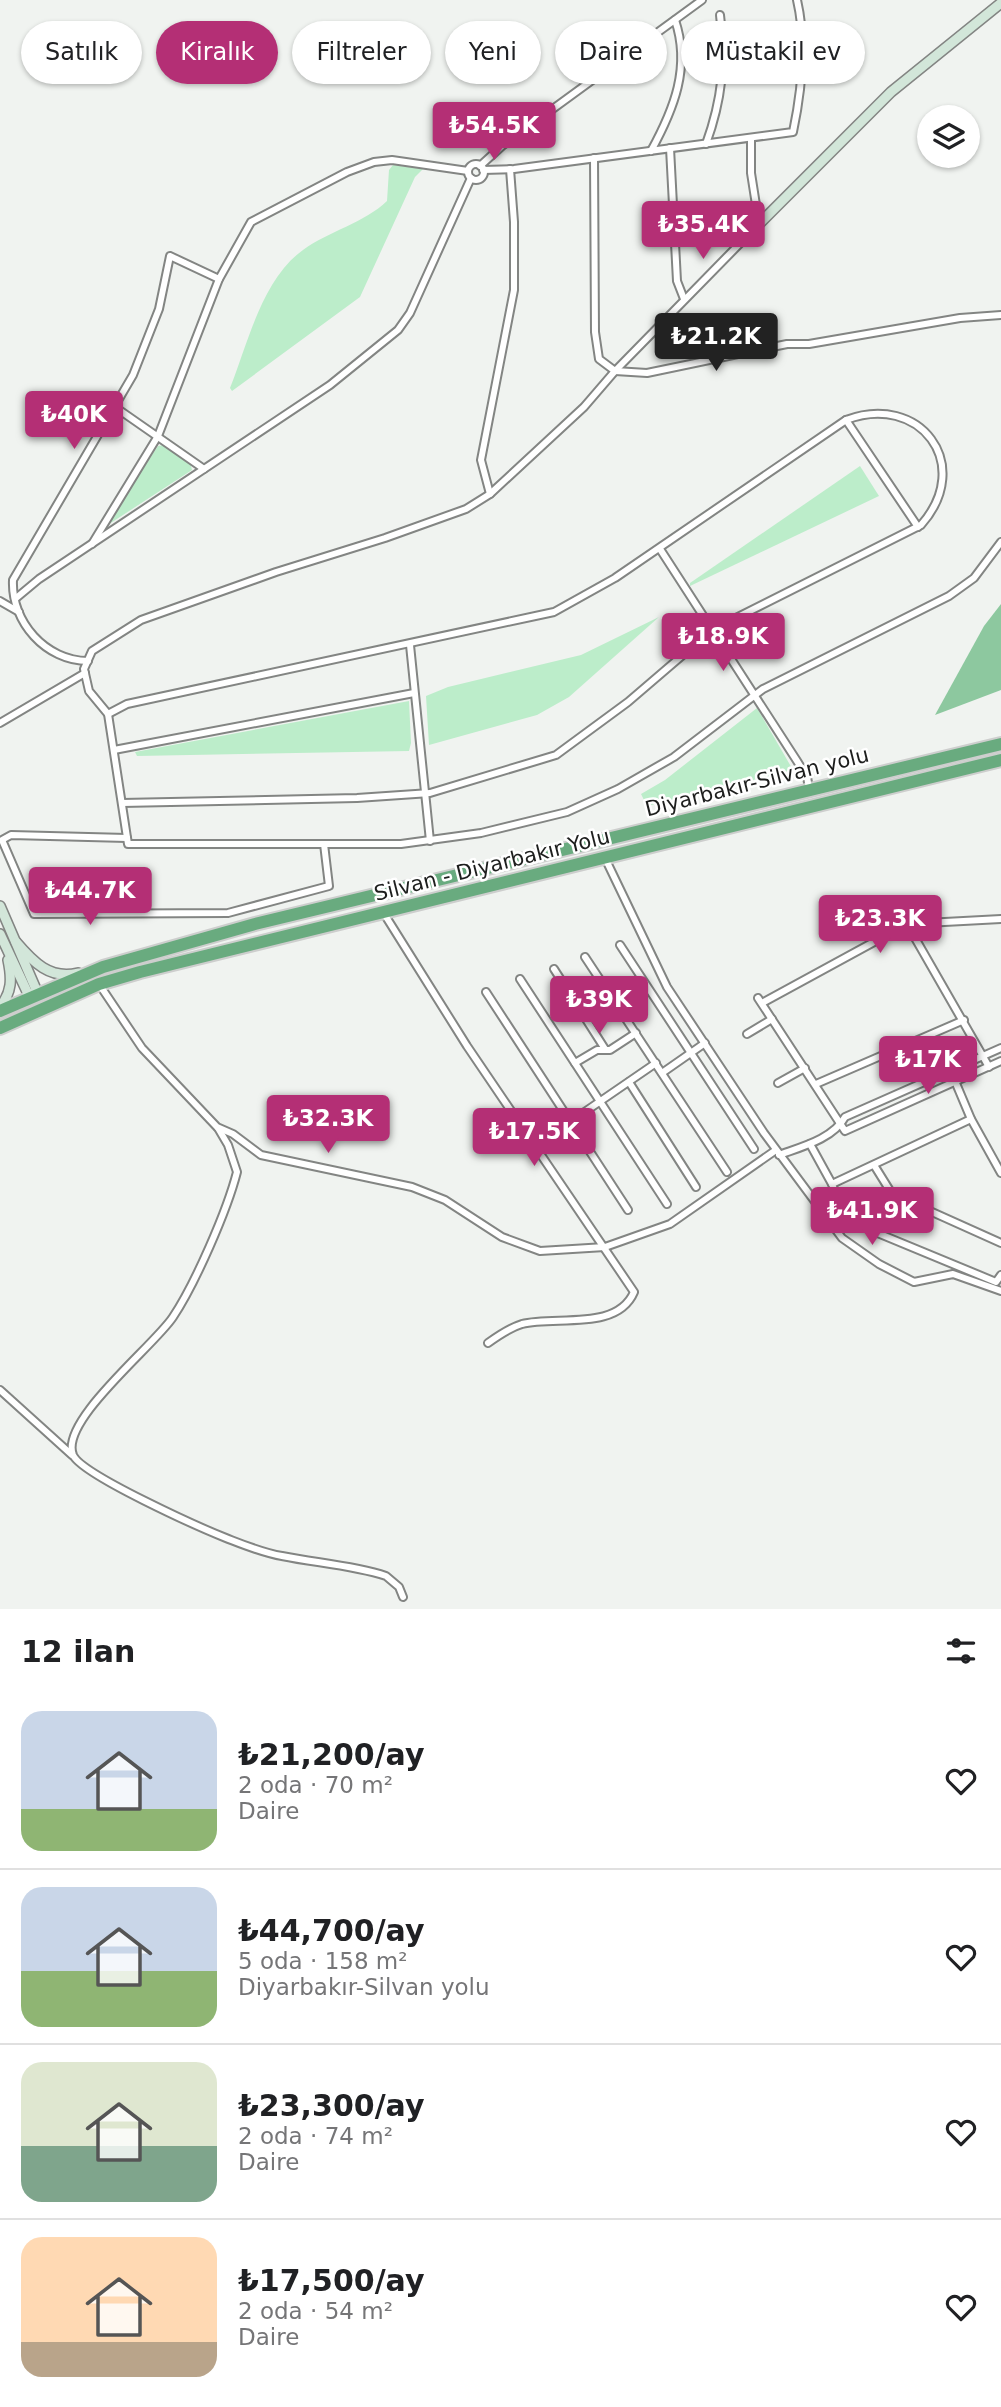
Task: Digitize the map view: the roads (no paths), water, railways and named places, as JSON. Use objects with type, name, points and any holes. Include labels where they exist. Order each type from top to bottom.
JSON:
[{"type":"highway","name":"Diyarbakır-Silvan yolu","points":[[0,1009],[103,967],[268,920],[1001,744]]},
{"type":"highway","name":"Silvan - Diyarbakır Yolu","points":[[0,1028],[99,984],[1001,760]]},
{"type":"street","points":[[91,546],[158,436],[219,279],[251,222],[347,172],[374,162],[391,160],[480,179],[482,168],[502,146],[702,0]]},
{"type":"street","points":[[15,600],[39,579],[330,385],[398,330],[410,313],[472,165],[510,169],[793,132],[801,86],[800,16],[796,0]]},
{"type":"street","points":[[1001,3],[891,92],[684,299],[584,407],[490,494],[466,509],[141,620],[92,651],[85,673],[89,691],[108,714],[128,844],[401,844],[430,841],[481,833],[567,811],[618,789],[674,757],[741,708],[754,695],[949,596],[974,578],[1001,542]]},
{"type":"street","points":[[706,144],[718,112],[723,84],[725,51],[720,15]]},
{"type":"street","points":[[651,151],[676,98],[681,73],[680,34],[675,20]]},
{"type":"street","points":[[751,138],[751,173],[759,224]]},
{"type":"street","points":[[670,148],[677,281],[684,299]]},
{"type":"street","points":[[594,158],[595,332],[599,359],[615,371],[647,373],[787,345],[809,344],[960,318],[1001,315]]},
{"type":"street","points":[[490,494],[481,460],[514,290],[514,222],[510,169]]},
{"type":"street","points":[[88,661],[74,661],[49,651],[30,635],[15,600],[13,580],[133,375],[159,309],[170,256],[219,279]]},
{"type":"street","points":[[115,407],[204,469]]},
{"type":"street","points":[[108,714],[127,704],[554,612],[607,583],[660,549],[846,420],[862,414],[881,412],[912,421],[929,436],[942,458],[944,482],[932,513],[918,527],[712,631],[628,702],[556,755],[424,793],[357,798],[122,803]]},
{"type":"street","points":[[846,420],[918,527]]},
{"type":"street","points":[[660,549],[807,777],[809,788]]},
{"type":"street","points":[[0,600],[21,613]]},
{"type":"street","points":[[410,645],[430,841]]},
{"type":"street","points":[[0,723],[85,673]]},
{"type":"street","points":[[114,750],[414,693]]},
{"type":"street","points":[[127,838],[11,835],[2,840],[34,914],[228,913],[329,886],[324,844]]},
{"type":"street","points":[[604,858],[649,954],[777,1152],[842,1238],[879,1264],[914,1282],[953,1275],[1001,1291]]},
{"type":"street","points":[[0,906],[16,942],[34,996]]},
{"type":"street","points":[[383,912],[467,1046],[634,1292],[630,1300],[596,1318],[524,1323],[507,1329],[488,1343]]},
{"type":"street","points":[[1001,919],[906,924],[760,1000],[816,1084],[839,1127],[845,1131],[1001,1061]]},
{"type":"street","points":[[906,924],[989,1067]]},
{"type":"street","points":[[0,933],[34,996]]},
{"type":"street","points":[[16,942],[29,957],[52,973],[64,976],[103,967]]},
{"type":"street","points":[[0,1009],[7,998],[11,977],[5,945]]},
{"type":"street","points":[[620,945],[754,1149]]},
{"type":"street","points":[[585,957],[727,1172]]},
{"type":"street","points":[[554,969],[605,1049]]},
{"type":"street","points":[[520,979],[667,1204]]},
{"type":"street","points":[[74,1456],[74,1440],[92,1404],[158,1336],[188,1292],[237,1172],[228,1145],[217,1127],[142,1048],[99,984]]},
{"type":"street","points":[[486,992],[628,1210]]},
{"type":"street","points":[[747,1034],[772,1019]]},
{"type":"street","points":[[816,1084],[964,1020]]},
{"type":"street","points":[[575,1063],[605,1049],[610,1050],[636,1033]]},
{"type":"street","points":[[662,1073],[705,1043]]},
{"type":"street","points":[[217,1127],[233,1134],[261,1155],[412,1187],[444,1200],[502,1237],[541,1251],[605,1247],[670,1224],[777,1152],[810,1144],[839,1127],[845,1117],[1001,1048]]},
{"type":"street","points":[[570,1122],[656,1063]]},
{"type":"street","points":[[778,1083],[805,1068]]},
{"type":"street","points":[[629,1082],[696,1187]]},
{"type":"street","points":[[955,1082],[971,1119],[1001,1173]]},
{"type":"street","points":[[832,1184],[971,1119]]},
{"type":"street","points":[[810,1144],[832,1184],[846,1220],[996,1282],[1001,1275]]},
{"type":"street","points":[[874,1165],[892,1194],[1001,1243]]},
{"type":"street","points":[[0,1390],[74,1456],[79,1464],[126,1491],[225,1537],[278,1555],[386,1576],[399,1587],[403,1597]]}]
